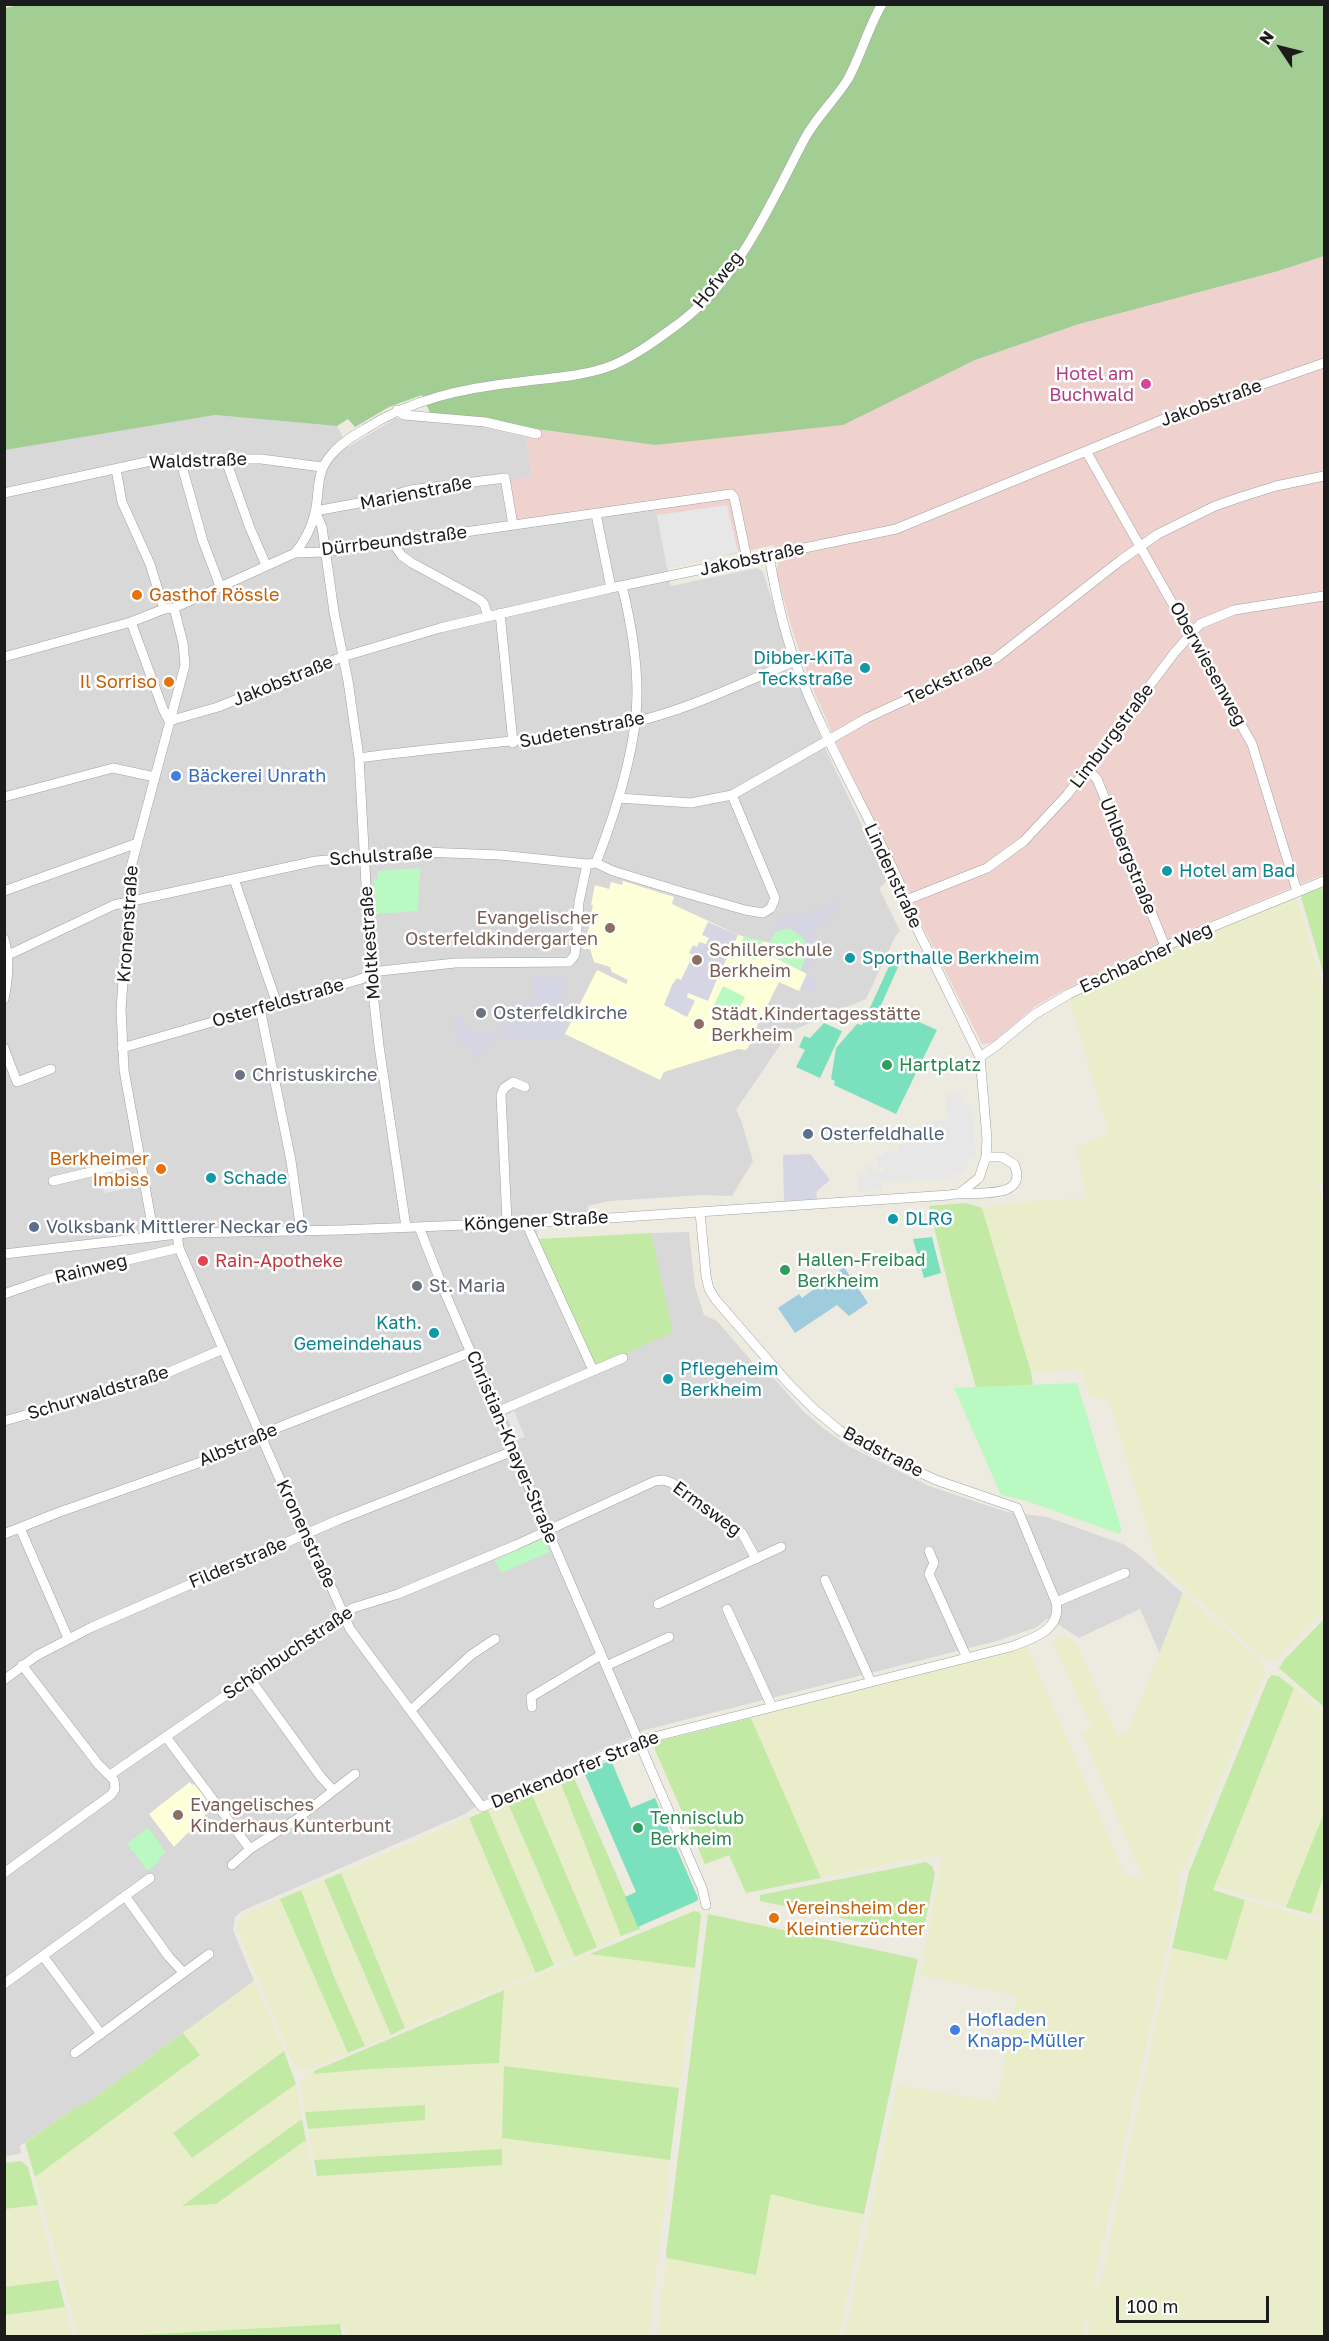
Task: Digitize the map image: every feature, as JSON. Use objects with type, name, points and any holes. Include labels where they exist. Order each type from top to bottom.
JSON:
[{"type":"street","name":"Hofweg","points":[[322,467],[342,445],[397,410],[415,403],[478,388],[575,375],[608,367],[662,335],[696,309],[724,278],[757,229],[811,128],[847,81],[882,4]]},
{"type":"street","name":"Jakobstraße","points":[[169,721],[218,707],[342,657],[440,628],[611,588],[905,525],[1192,409],[1324,363]]},
{"type":"street","points":[[397,410],[404,415],[485,422],[537,434]]},
{"type":"street","name":"Oberwiesenweg","points":[[1086,451],[1252,744],[1297,891]]},
{"type":"street","points":[[225,458],[266,565]]},
{"type":"street","name":"Waldstraße","points":[[4,493],[155,459],[261,459],[322,467]]},
{"type":"street","points":[[180,459],[203,541],[220,586]]},
{"type":"street","points":[[295,553],[308,535],[315,511],[317,484],[322,467]]},
{"type":"street","points":[[116,468],[122,502],[150,564],[164,609]]},
{"type":"street","name":"Teckstraße","points":[[618,798],[691,803],[732,795],[756,783],[829,738],[996,658],[1158,534],[1215,506],[1276,486],[1324,476]]},
{"type":"street","name":"Marienstraße","points":[[315,511],[381,500],[410,490],[505,478],[513,525]]},
{"type":"street","name":"Dürrbeundstraße","points":[[4,657],[131,622],[164,609],[174,608],[295,553],[326,552],[733,495],[747,559]]},
{"type":"street","name":"Moltkestraße","points":[[315,511],[322,527],[359,758],[371,975],[379,1046],[406,1227]]},
{"type":"street","points":[[596,514],[611,588]]},
{"type":"street","points":[[392,542],[402,556],[411,563],[480,600],[488,616]]},
{"type":"street","name":"Lindenstraße","points":[[769,555],[779,605],[795,661],[829,738],[899,882],[904,901],[980,1057],[986,1157]]},
{"type":"street","points":[[591,863],[618,798],[628,758],[637,696],[636,658],[622,586]]},
{"type":"street","name":"Limburgstraße","points":[[904,901],[975,874],[999,861],[1034,832],[1087,769],[1190,634],[1204,621],[1225,612],[1324,596]]},
{"type":"street","name":"Kronenstraße","points":[[154,1236],[128,1096],[122,1048],[121,1010],[128,902],[135,844],[185,665],[183,643],[174,608]]},
{"type":"street","points":[[500,614],[513,743]]},
{"type":"street","points":[[131,622],[169,721]]},
{"type":"street","name":"Sudetenstraße","points":[[359,758],[513,743],[634,722],[696,703],[795,661]]},
{"type":"street","points":[[4,797],[113,768],[155,777]]},
{"type":"street","name":"Uhlbergstraße","points":[[1087,769],[1096,779],[1166,946]]},
{"type":"street","name":"Schulstraße","points":[[6,957],[114,905],[288,866],[416,852],[474,853],[591,863],[759,914],[766,912],[773,905],[775,898],[732,795]]},
{"type":"street","points":[[4,891],[135,844]]},
{"type":"street","name":"Osterfeldstraße","points":[[122,1048],[358,980],[380,971],[455,963],[514,961],[566,963],[574,954],[579,902],[591,863]]},
{"type":"street","points":[[234,879],[277,1004]]},
{"type":"street","name":"Eschbacher Weg","points":[[980,1057],[1044,1007],[1166,946],[1324,880]]},
{"type":"street","points":[[4,939],[8,981],[4,999]]},
{"type":"street","points":[[260,1008],[291,1161],[301,1231]]},
{"type":"street","points":[[4,1048],[17,1082],[51,1068]]},
{"type":"street","points":[[507,1221],[501,1095],[504,1088],[513,1082],[525,1087]]},
{"type":"street","points":[[961,1192],[979,1178],[986,1157]]},
{"type":"street","name":"Köngener Straße","points":[[4,1254],[177,1234],[419,1227],[857,1203],[961,1192],[996,1193],[1007,1190],[1014,1184],[1017,1173],[1014,1164],[1002,1157],[986,1157]]},
{"type":"street","points":[[53,1181],[141,1160]]},
{"type":"street","name":"Badstraße","points":[[700,1212],[709,1289],[787,1382],[827,1420],[868,1448],[936,1480],[1017,1508],[1056,1602]]},
{"type":"street","points":[[525,1221],[593,1370]]},
{"type":"street","name":"Christian-Knayer-Straße","points":[[419,1227],[702,1888],[706,1905]]},
{"type":"street","name":"Kronenstraße","points":[[177,1234],[179,1248],[298,1521],[315,1550],[343,1614],[354,1634],[482,1807]]},
{"type":"street","name":"Rainweg","points":[[4,1294],[47,1279],[179,1248]]},
{"type":"street","name":"Schurwaldstraße","points":[[4,1421],[153,1379],[223,1349]]},
{"type":"street","name":"Albstraße","points":[[4,1534],[201,1462],[282,1426],[471,1352]]},
{"type":"street","points":[[497,1412],[623,1358]]},
{"type":"street","name":"Filderstraße","points":[[4,1680],[22,1665],[68,1638],[306,1534],[513,1450]]},
{"type":"street","name":"Ermsweg","points":[[548,1531],[655,1481],[664,1480],[742,1533],[756,1559]]},
{"type":"street","points":[[20,1528],[68,1638]]},
{"type":"street","name":"Schönbuchstraße","points":[[110,1775],[356,1606],[398,1594],[548,1531]]},
{"type":"street","name":"Ermsweg","points":[[658,1604],[781,1547]]},
{"type":"street","points":[[929,1551],[934,1563],[929,1574],[967,1658]]},
{"type":"street","points":[[1056,1602],[1125,1573]]},
{"type":"street","points":[[825,1580],[871,1682]]},
{"type":"street","name":"Denkendorfer Straße","points":[[482,1807],[638,1741],[1018,1644],[1043,1632],[1053,1624],[1057,1614],[1056,1602]]},
{"type":"street","points":[[727,1609],[772,1707]]},
{"type":"street","points":[[606,1666],[669,1636]]},
{"type":"street","points":[[411,1710],[471,1654],[495,1639]]},
{"type":"street","points":[[532,1707],[531,1697],[601,1655]]},
{"type":"street","points":[[4,1873],[111,1795],[115,1787],[114,1780],[98,1764],[22,1665]]},
{"type":"street","points":[[250,1679],[321,1777],[333,1790]]},
{"type":"street","points":[[166,1737],[250,1849]]},
{"type":"street","points":[[232,1865],[250,1849],[297,1819],[355,1774]]},
{"type":"street","points":[[4,1984],[150,1878]]},
{"type":"street","points":[[125,1896],[169,1957],[183,1972]]},
{"type":"street","points":[[75,2053],[209,1954]]},
{"type":"street","points":[[43,1956],[101,2034]]},
{"type":"shaded area","points":[[1324,256],[1324,874],[1154,945],[1058,993],[1034,1007],[992,1043],[982,1044],[915,911],[909,891],[844,760],[811,684],[776,572],[778,565],[774,545],[667,568],[657,515],[651,500],[515,520],[510,480],[532,476],[525,428],[655,445],[723,437],[930,382],[975,360],[1079,324]]},
{"type":"shaded area","points":[[215,415],[337,426],[348,447],[396,418],[483,424],[526,434],[532,476],[599,507],[651,500],[657,515],[671,586],[757,568],[763,572],[795,674],[826,750],[888,880],[879,888],[900,931],[866,999],[789,1032],[736,1110],[753,1161],[732,1196],[702,1195],[610,1201],[588,1206],[589,1212],[536,1214],[538,1239],[655,1255],[651,1233],[689,1232],[695,1287],[704,1315],[717,1321],[762,1373],[771,1375],[804,1412],[824,1429],[850,1447],[929,1486],[1007,1512],[1047,1517],[1123,1544],[1183,1593],[1160,1654],[1140,1609],[1079,1638],[1048,1618],[1037,1627],[997,1641],[645,1730],[488,1798],[465,1814],[242,1911],[235,1917],[233,1930],[254,1981],[87,2103],[77,2106],[20,2146],[21,2153],[5,2157],[4,450]]},
{"type":"shaded area","points":[[727,505],[738,552],[667,568],[657,515]]},
{"type":"shaded area","points":[[623,881],[674,897],[672,904],[738,935],[770,943],[766,953],[807,974],[799,991],[779,982],[756,1028],[758,1041],[750,1044],[746,1050],[738,1049],[664,1072],[660,1080],[565,1034],[597,970],[626,984],[628,980],[612,972],[610,967],[594,962],[590,949],[583,949],[590,924],[595,885],[609,889],[611,882],[622,885]]},
{"type":"shaded area","points":[[843,898],[827,925],[823,923],[821,928],[815,925],[812,932],[815,934],[813,938],[822,942],[807,974],[801,970],[808,951],[804,938],[789,928],[775,932],[784,913],[799,918],[802,913],[808,916],[811,909],[816,912],[819,907],[823,909],[827,904]]},
{"type":"shaded area","points":[[1295,899],[1298,902],[1324,991],[1324,1181],[1317,1182],[1324,1208],[1324,1611],[1278,1657],[1269,1661],[1158,1564],[1109,1399],[1090,1398],[1081,1369],[1031,1372],[982,1208],[1035,1201],[1087,1198],[1076,1148],[1109,1134],[1069,999],[1160,953]]},
{"type":"shaded area","points":[[708,922],[738,935],[723,966],[712,962],[707,975],[717,979],[708,1001],[688,993],[687,997],[695,1001],[687,1017],[664,1005],[672,985],[677,978],[681,980],[693,955],[689,953],[693,945],[697,947],[699,942],[706,944],[709,938],[702,935]]},
{"type":"shaded area","points":[[807,974],[819,980],[813,992],[801,987]]},
{"type":"shaded area","points":[[530,976],[561,977],[566,981],[564,1033],[561,1039],[521,1039],[519,1036],[515,1039],[487,1043],[487,1048],[483,1048],[484,1058],[472,1058],[471,1046],[464,1046],[455,1039],[454,1019],[461,1018],[470,1032],[489,1031],[489,1036],[501,1035],[500,1022],[511,1002],[528,1003],[533,997],[534,984]]},
{"type":"shaded area","points":[[963,1093],[964,1105],[972,1105],[976,1156],[968,1157],[967,1166],[963,1171],[955,1175],[955,1178],[882,1182],[882,1190],[859,1192],[858,1174],[866,1173],[865,1165],[873,1164],[874,1172],[882,1172],[885,1168],[877,1168],[876,1156],[884,1156],[884,1152],[899,1151],[899,1144],[924,1142],[924,1122],[948,1120],[946,1094]]},
{"type":"shaded area","points":[[810,1154],[830,1180],[816,1192],[817,1199],[784,1201],[783,1155]]},
{"type":"shaded area","points":[[126,1167],[131,1188],[104,1193],[100,1173]]},
{"type":"shaded area","points":[[514,1411],[525,1437],[517,1440],[506,1415]]},
{"type":"shaded area","points":[[1183,1593],[1261,1661],[1265,1671],[1186,1865],[1180,1870],[1177,1882],[1179,1895],[1093,2285],[1100,2286],[1172,1948],[1227,1960],[1245,1900],[1324,1923],[1324,2336],[1087,2336],[1091,2317],[1087,2316],[1082,2336],[845,2336],[897,2085],[997,2102],[1017,1996],[920,1975],[943,1855],[821,1878],[751,1718],[1009,1652],[1027,1645],[1125,1876],[1143,1878],[1082,1733],[1092,1729],[1052,1640],[1064,1635],[1077,1645],[1118,1737],[1128,1732]]},
{"type":"shaded area","points":[[1294,1688],[1324,1713],[1324,1813],[1286,1907],[1215,1886]]},
{"type":"shaded area","points":[[559,1779],[621,1936],[597,1947],[531,1792]]},
{"type":"shaded area","name":"Evangelisches Kinderhaus Kunterbunt","points":[[190,1782],[206,1799],[203,1803],[210,1810],[174,1847],[149,1814]]},
{"type":"shaded area","points":[[507,1801],[575,1957],[554,1965],[488,1810]]},
{"type":"shaded area","points":[[469,1818],[536,1973],[405,2028],[341,1873]]},
{"type":"shaded area","points":[[1324,1875],[1324,1919],[1311,1914]]},
{"type":"shaded area","points":[[324,1880],[391,2035],[365,2046],[335,1979],[301,1890]]},
{"type":"shaded area","points":[[280,1899],[348,2053],[305,2071],[301,2071],[294,2065],[237,1929],[244,1915]]},
{"type":"shaded area","points":[[590,1954],[695,1968],[679,2088],[505,2066],[502,2138],[670,2160],[648,2336],[347,2336],[344,2324],[118,2336],[78,2336],[35,2177],[199,2055],[183,2033],[254,1981],[284,2051],[173,2132],[192,2158],[296,2084],[302,2119],[183,2206],[216,2204],[306,2140],[313,2176],[502,2165],[501,2149],[314,2160],[308,2129],[424,2120],[425,2106],[305,2112],[301,2081],[305,2075],[314,2071],[315,2074],[499,2063],[504,1990]]},
{"type":"shaded area","points":[[771,2194],[864,2214],[839,2336],[657,2336],[667,2258],[756,2275]]},
{"type":"shaded area","points":[[38,2205],[58,2280],[5,2287],[4,2209]]},
{"type":"shaded area","points":[[65,2307],[73,2336],[5,2336],[5,2315]]},
{"type":"green space","points":[[23,4],[1324,5],[1324,256],[1278,271],[1079,324],[975,360],[843,425],[655,445],[431,415],[422,395],[389,407],[355,427],[348,419],[337,426],[215,415],[5,450],[5,8]]},
{"type":"green space","points":[[420,868],[418,911],[375,914],[374,879],[377,879],[378,871]]},
{"type":"green space","points":[[1322,887],[1324,975],[1301,897],[1303,894]]},
{"type":"green space","points":[[786,928],[800,933],[806,943],[806,956],[801,970],[765,953],[775,932]]},
{"type":"green space","points":[[744,936],[763,941],[755,960],[738,952]]},
{"type":"green space","name":"Hartplatz","points":[[896,951],[904,954],[881,1005],[937,1030],[896,1114],[834,1085],[835,1081],[831,1079],[836,1048],[857,1024],[862,1025]]},
{"type":"green space","points":[[723,986],[745,997],[734,1019],[712,1009]]},
{"type":"green space","points":[[824,1023],[842,1031],[820,1078],[796,1067],[805,1050],[799,1047],[804,1036],[810,1038]]},
{"type":"green space","points":[[966,1203],[982,1208],[1031,1372],[1033,1386],[976,1387],[929,1206]]},
{"type":"green space","points":[[651,1233],[673,1332],[605,1363],[597,1364],[592,1360],[538,1239]]},
{"type":"green space","points":[[932,1237],[941,1273],[924,1278],[913,1239]]},
{"type":"green space","points":[[1077,1383],[1122,1531],[1119,1534],[1027,1501],[1001,1495],[954,1388]]},
{"type":"green space","points":[[543,1539],[550,1552],[501,1573],[495,1560]]},
{"type":"green space","points":[[1324,1619],[1324,1707],[1279,1668]]},
{"type":"green space","points":[[1272,1675],[1278,1676],[1294,1688],[1213,1890],[1245,1900],[1227,1960],[1172,1948],[1189,1872],[1268,1679]]},
{"type":"green space","points":[[751,1718],[821,1878],[746,1893],[729,1855],[705,1864],[652,1743]]},
{"type":"green space","name":"Tennisclub Berkheim","points":[[611,1760],[631,1808],[655,1798],[698,1898],[697,1901],[638,1927],[625,1897],[636,1892],[584,1772]]},
{"type":"green space","points":[[572,1773],[640,1929],[621,1936],[559,1779]]},
{"type":"green space","points":[[531,1792],[597,1947],[575,1957],[507,1801]]},
{"type":"green space","points":[[488,1810],[554,1965],[536,1973],[469,1818]]},
{"type":"green space","points":[[1324,1813],[1324,1875],[1311,1914],[1286,1907]]},
{"type":"green space","points":[[148,1827],[165,1851],[148,1871],[127,1844]]},
{"type":"green space","points":[[926,1862],[932,1866],[935,1874],[923,1933],[760,1901],[760,1895]]},
{"type":"green space","points":[[341,1873],[405,2028],[391,2035],[324,1880]]},
{"type":"green space","points":[[301,1890],[335,1979],[365,2046],[348,2053],[280,1899]]},
{"type":"green space","points":[[694,1911],[701,1915],[695,1968],[590,1954]]},
{"type":"green space","points":[[708,1914],[918,1959],[864,2214],[771,2194],[756,2275],[667,2258],[666,2254]]},
{"type":"green space","points":[[504,1990],[499,2063],[314,2074],[314,2071]]},
{"type":"green space","points":[[183,2033],[200,2055],[35,2177],[25,2143],[77,2106],[87,2103]]},
{"type":"green space","points":[[284,2051],[296,2084],[192,2158],[173,2133]]},
{"type":"green space","points":[[504,2066],[679,2088],[670,2160],[502,2138]]},
{"type":"green space","points":[[425,2105],[425,2120],[308,2129],[305,2112]]},
{"type":"green space","points":[[302,2119],[306,2140],[216,2204],[182,2206]]},
{"type":"green space","points":[[502,2149],[502,2165],[317,2176],[314,2160]]},
{"type":"green space","points":[[21,2161],[28,2167],[38,2205],[5,2209],[5,2163]]},
{"type":"green space","points":[[58,2280],[65,2307],[5,2315],[5,2287]]},
{"type":"green space","points":[[340,2324],[342,2336],[118,2336]]},
{"type":"water","points":[[844,1267],[868,1303],[849,1316],[837,1305],[795,1333],[778,1308],[799,1294],[802,1298]]},
{"type":"place","name":"Hotel am Buchwald","points":[[1146,384]]},
{"type":"place","name":"Gasthof Rössle","points":[[137,595]]},
{"type":"place","name":"Dibber-KiTa Teckstraße","points":[[865,668]]},
{"type":"place","name":"Il Sorriso","points":[[169,682]]},
{"type":"place","name":"Bäckerei Unrath","points":[[176,776]]},
{"type":"place","name":"Hotel am Bad","points":[[1167,871]]},
{"type":"place","name":"Evangelischer Osterfeldkindergarten","points":[[610,928]]},
{"type":"place","name":"Sporthalle Berkheim","points":[[850,958]]},
{"type":"place","name":"Schillerschule Berkheim","points":[[697,960]]},
{"type":"place","name":"Osterfeldkirche","points":[[481,1013]]},
{"type":"place","name":"Städt.Kindertagesstätte Berkheim","points":[[699,1024]]},
{"type":"place","name":"Hartplatz","points":[[887,1065]]},
{"type":"place","name":"Christuskirche","points":[[240,1075]]},
{"type":"place","name":"Osterfeldhalle","points":[[808,1134]]},
{"type":"place","name":"Berkheimer Imbiss","points":[[161,1169]]},
{"type":"place","name":"Schade","points":[[211,1178]]},
{"type":"place","name":"DLRG","points":[[893,1219]]},
{"type":"place","name":"Volksbank Mittlerer Neckar eG","points":[[34,1227]]},
{"type":"place","name":"Rain-Apotheke","points":[[203,1261]]},
{"type":"place","name":"Hallen-Freibad Berkheim","points":[[785,1270]]},
{"type":"place","name":"St. Maria","points":[[417,1286]]},
{"type":"place","name":"Kath. Gemeindehaus","points":[[434,1333]]},
{"type":"place","name":"Pflegeheim Berkheim","points":[[668,1379]]},
{"type":"place","name":"Evangelisches Kinderhaus Kunterbunt","points":[[178,1815]]},
{"type":"place","name":"Tennisclub Berkheim","points":[[638,1828]]},
{"type":"place","name":"Vereinsheim der Kleintierzüchter","points":[[774,1918]]},
{"type":"place","name":"Hofladen Knapp-Müller","points":[[955,2030]]}]
